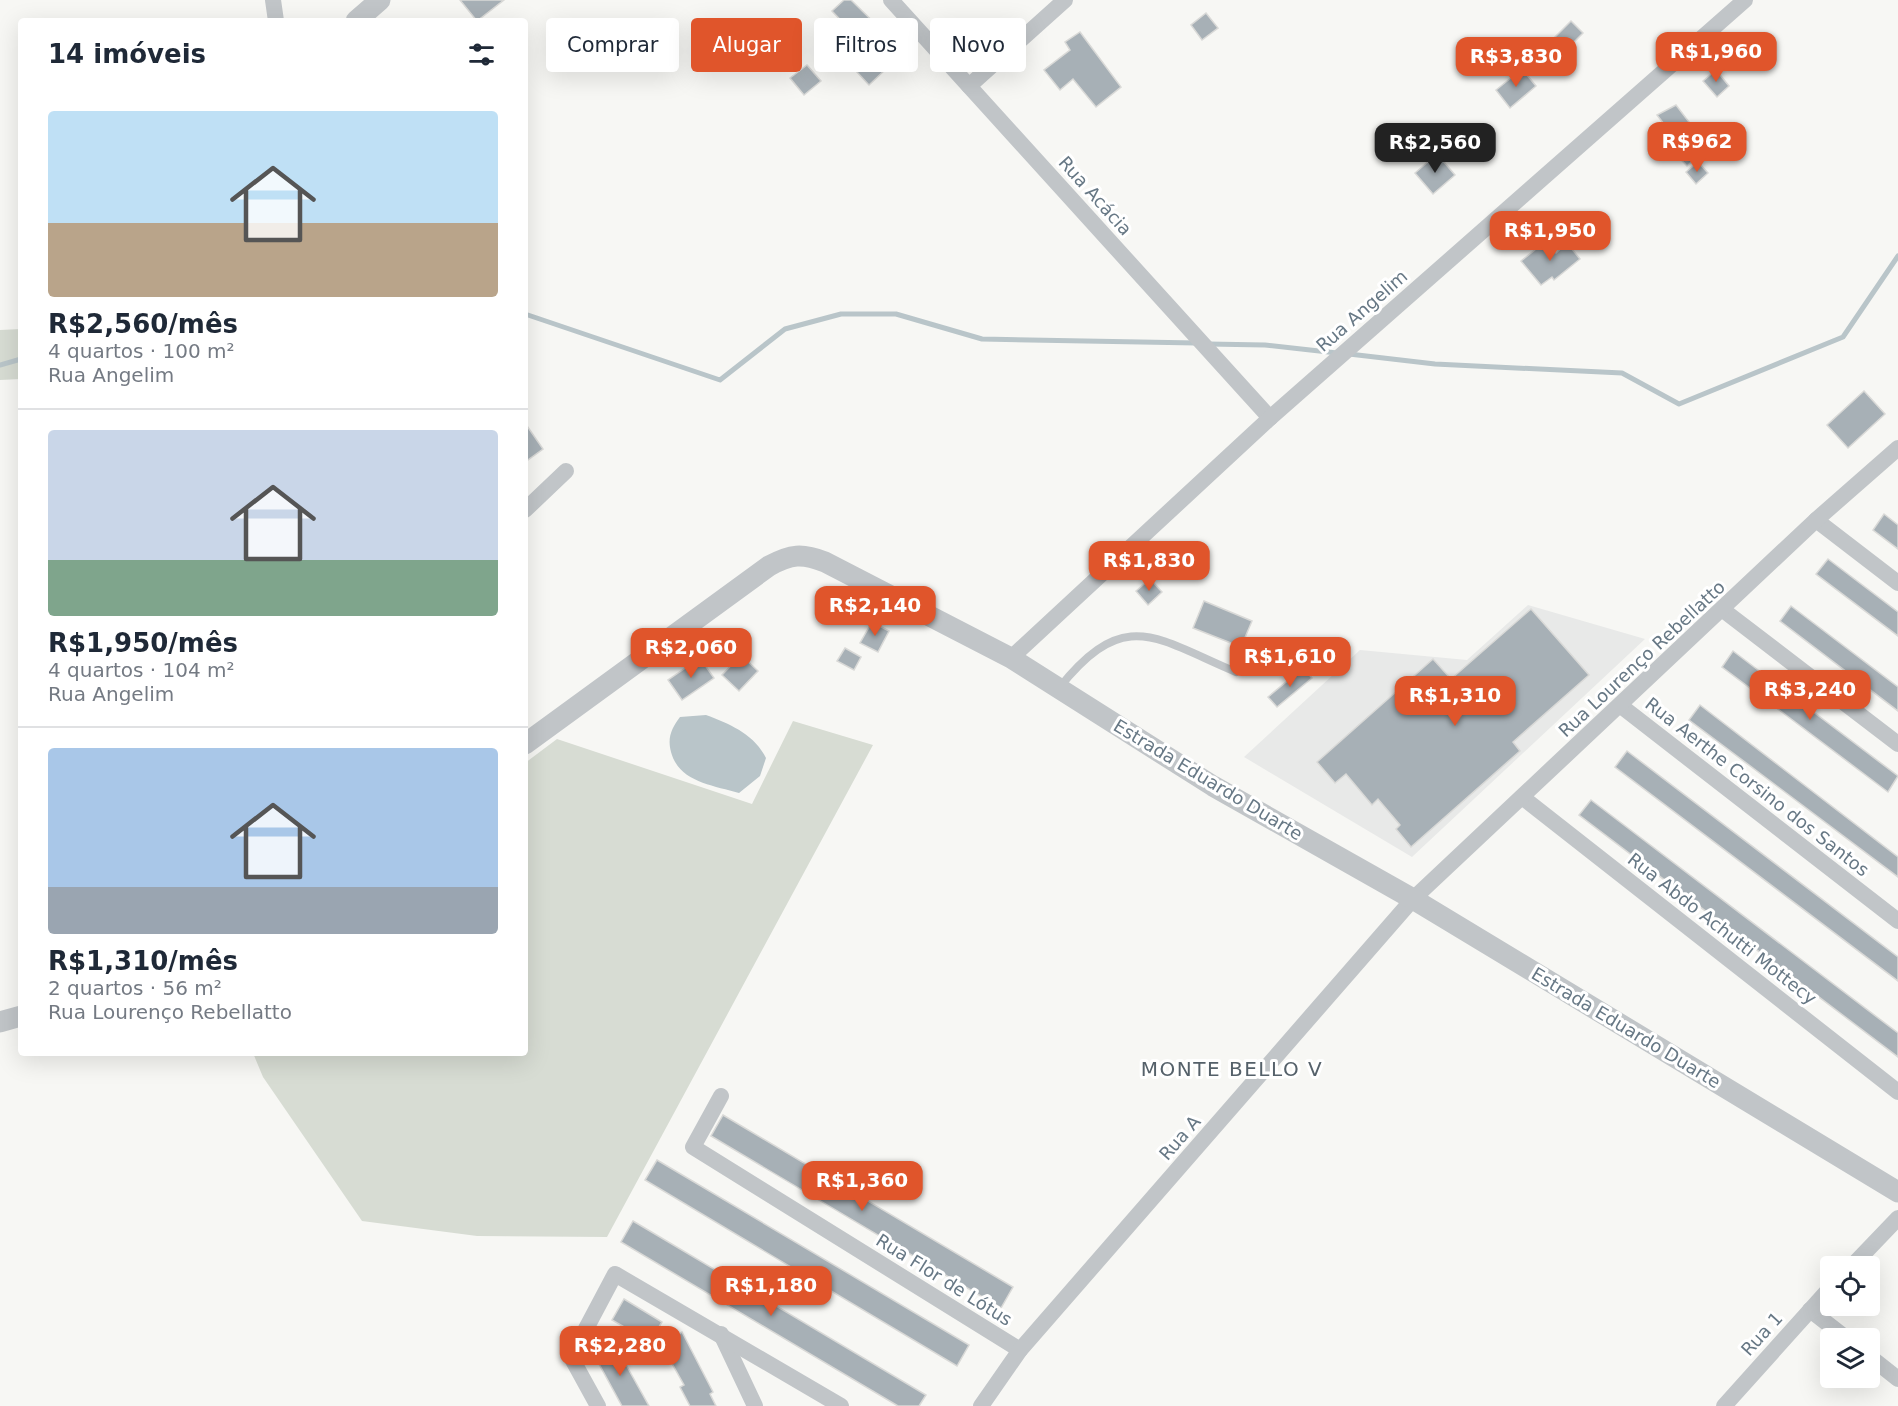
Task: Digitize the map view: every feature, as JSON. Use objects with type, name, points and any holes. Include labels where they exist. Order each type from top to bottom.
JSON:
[{"type":"street","points":[[273,0],[276,18]]},
{"type":"street","points":[[359,18],[380,0]]},
{"type":"street","name":"Rua Acácia","points":[[891,0],[1270,418]]},
{"type":"street","points":[[969,86],[1065,0]]},
{"type":"street","name":"Rua Angelim","points":[[1011,658],[1270,418],[1745,0]]},
{"type":"street","name":"Rua Lourenço Rebellatto","points":[[1413,899],[1621,706],[1816,520],[1898,448]]},
{"type":"street","points":[[528,507],[566,471]]},
{"type":"street","points":[[1816,520],[1898,583]]},
{"type":"street","name":"Estrada Eduardo Duarte","points":[[528,742],[769,566],[787,556],[804,554],[825,562],[1011,658],[1213,786],[1413,899],[1898,1191]]},
{"type":"street","points":[[1723,610],[1898,744]]},
{"type":"street","name":"Rua Aerthe Corsino dos Santos","points":[[1621,706],[1898,921]]},
{"type":"street","name":"Rua Abdo Achutti Mottecy","points":[[1522,797],[1898,1092]]},
{"type":"street","name":"Rua A","points":[[981,1406],[1020,1350],[1413,899]]},
{"type":"street","points":[[0,1022],[18,1018]]},
{"type":"street","name":"Rua Flor de Lótus","points":[[721,1096],[693,1147],[1020,1350]]},
{"type":"street","points":[[1862,1256],[1898,1218]]},
{"type":"street","points":[[598,1406],[572,1358],[615,1275],[721,1334],[841,1406]]},
{"type":"street","name":"Rua 1","points":[[1724,1406],[1820,1299]]},
{"type":"street","points":[[1810,1310],[1833,1328]]},
{"type":"street","points":[[721,1334],[755,1406]]},
{"type":"street","points":[[1880,1365],[1898,1379]]},
{"type":"lane","points":[[1059,688],[1103,645],[1134,634],[1150,636],[1236,672]]},
{"type":"shaded area","points":[[18,329],[18,379],[0,380],[0,330]]},
{"type":"shaded area","points":[[1528,605],[1645,639],[1412,857],[1244,757],[1360,650],[1467,660]]},
{"type":"shaded area","points":[[706,715],[748,736],[766,758],[760,776],[739,793],[698,781],[681,770],[675,762],[670,742],[671,733],[677,721],[680,717]]},
{"type":"shaded area","points":[[793,721],[873,745],[607,1237],[477,1236],[362,1221],[263,1077],[254,1056],[528,1056],[528,761],[557,739],[752,804]]},
{"type":"building","points":[[460,0],[504,0],[481,18],[475,18]]},
{"type":"building","points":[[844,0],[851,0],[869,18],[839,18],[832,11]]},
{"type":"building","points":[[1206,13],[1218,28],[1202,40],[1191,25]]},
{"type":"building","points":[[1571,21],[1583,33],[1557,59],[1545,47]]},
{"type":"building","points":[[1080,32],[1121,87],[1096,107],[1073,79],[1060,90],[1044,70],[1070,50],[1065,42]]},
{"type":"building","points":[[807,65],[821,81],[804,95],[790,78],[798,72],[802,72],[802,69]]},
{"type":"building","points":[[1522,69],[1536,86],[1510,108],[1496,90]]},
{"type":"building","points":[[1716,70],[1729,86],[1717,97],[1703,81]]},
{"type":"building","points":[[857,72],[883,72],[869,85]]},
{"type":"building","points":[[1676,105],[1689,122],[1682,127],[1704,150],[1687,166],[1666,144],[1674,137],[1657,115]]},
{"type":"building","points":[[1437,154],[1455,175],[1433,194],[1415,173]]},
{"type":"building","points":[[1698,162],[1708,173],[1696,184],[1686,172]]},
{"type":"building","points":[[1546,241],[1556,253],[1567,243],[1580,259],[1554,280],[1552,277],[1541,285],[1521,261]]},
{"type":"building","points":[[1864,391],[1885,414],[1848,448],[1827,425]]},
{"type":"building","points":[[528,427],[543,449],[528,460]]},
{"type":"building","points":[[1884,514],[1898,525],[1898,549],[1873,530]]},
{"type":"building","points":[[1828,559],[1898,612],[1898,636],[1816,574]]},
{"type":"building","points":[[1150,579],[1162,592],[1148,605],[1136,591]]},
{"type":"building","points":[[1204,601],[1252,621],[1241,647],[1193,628]]},
{"type":"building","points":[[1791,606],[1898,687],[1898,711],[1780,621]]},
{"type":"building","points":[[1531,609],[1589,675],[1513,742],[1520,751],[1411,847],[1396,829],[1400,825],[1378,799],[1372,805],[1346,774],[1335,783],[1317,762],[1433,659],[1451,679]]},
{"type":"building","points":[[872,622],[889,631],[878,652],[860,643]]},
{"type":"building","points":[[845,648],[861,657],[854,670],[837,661]]},
{"type":"building","points":[[1733,651],[1898,776],[1888,792],[1722,667]]},
{"type":"building","points":[[741,655],[758,671],[739,691],[722,675]]},
{"type":"building","points":[[700,658],[714,678],[682,700],[668,680]]},
{"type":"building","points":[[1303,668],[1312,678],[1277,707],[1268,697]]},
{"type":"building","points":[[1700,705],[1898,857],[1898,877],[1689,720]]},
{"type":"building","points":[[1627,751],[1898,957],[1898,981],[1615,767]]},
{"type":"building","points":[[1591,800],[1898,1033],[1898,1057],[1579,815]]},
{"type":"building","points":[[723,1115],[1013,1287],[1001,1308],[711,1136]]},
{"type":"building","points":[[657,1160],[969,1345],[957,1366],[645,1180]]},
{"type":"building","points":[[633,1221],[926,1395],[919,1406],[898,1406],[621,1242]]},
{"type":"building","points":[[624,1299],[662,1322],[650,1342],[612,1320]]},
{"type":"building","points":[[682,1332],[713,1392],[710,1394],[716,1406],[690,1406],[680,1387],[684,1385],[661,1344]]},
{"type":"building","points":[[614,1342],[649,1406],[622,1406],[593,1353]]},
{"type":"waterway","points":[[1349,354],[1435,364],[1622,373],[1679,404],[1843,337],[1898,256]]},
{"type":"waterway","points":[[528,315],[720,380],[785,329],[841,314],[896,314],[982,339],[1196,343]]},
{"type":"waterway","points":[[1208,344],[1265,345],[1337,353]]},
{"type":"waterway","points":[[0,365],[18,360]]},
{"type":"district","name":"MONTE BELLO V","points":[[1232,1069]]}]
